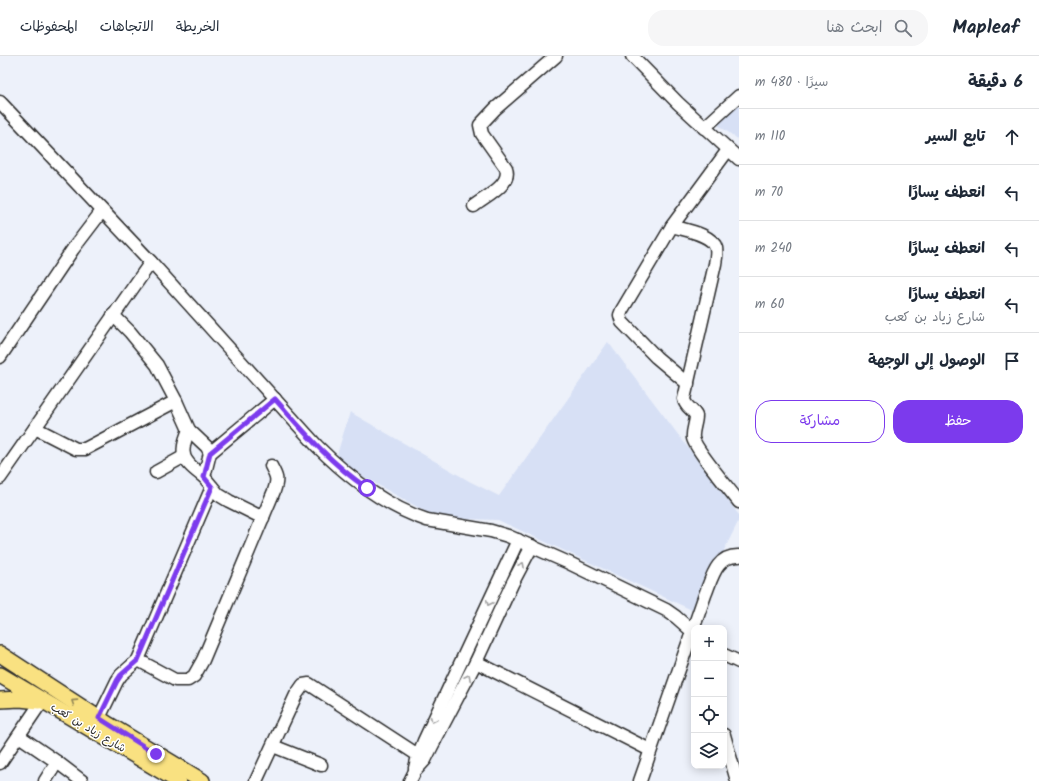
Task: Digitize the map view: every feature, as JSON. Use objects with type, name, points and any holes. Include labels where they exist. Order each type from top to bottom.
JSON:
[{"type":"main road","name":"شارع زياد بن كعب","points":[[0,654],[99,718],[202,781]]},
{"type":"main road","name":"شارع زياد بن كعب","points":[[0,675],[178,781]]},
{"type":"main road","points":[[0,700],[20,699],[42,701]]},
{"type":"street","points":[[474,206],[502,186],[507,174],[506,168],[482,134],[480,125],[495,109],[556,56]]},
{"type":"street","points":[[632,56],[704,128],[739,159]]},
{"type":"street","points":[[704,128],[739,96]]},
{"type":"street","points":[[0,102],[151,262],[317,446],[355,480],[405,512],[427,520],[491,531],[532,546],[666,610],[691,630]]},
{"type":"street","points":[[688,384],[656,357],[622,322],[620,316],[622,310],[672,226],[728,150]]},
{"type":"street","points":[[0,358],[73,248],[102,211]]},
{"type":"street","points":[[672,226],[702,235],[709,239],[716,248],[715,264],[684,402],[696,416],[693,435],[694,442],[739,502]]},
{"type":"street","points":[[0,478],[151,262]]},
{"type":"street","points":[[113,316],[130,332],[157,365],[189,430],[207,447],[210,453]]},
{"type":"street","points":[[204,477],[210,453],[275,399]]},
{"type":"street","points":[[35,428],[76,450],[85,449],[176,402]]},
{"type":"street","points":[[189,430],[183,444],[183,457],[191,467],[204,477],[219,495],[263,518]]},
{"type":"street","points":[[156,472],[183,457]]},
{"type":"street","points":[[138,660],[175,680],[185,680],[194,676],[204,660],[277,481],[271,466]]},
{"type":"street","points":[[99,718],[121,675],[138,660],[212,487]]},
{"type":"street","points":[[422,758],[424,741],[518,540]]},
{"type":"street","points":[[412,776],[476,662],[512,584],[532,546]]},
{"type":"street","points":[[695,625],[716,568],[723,560],[729,557],[739,556]]},
{"type":"street","points":[[640,781],[650,750],[691,646]]},
{"type":"street","points":[[727,656],[739,662]]},
{"type":"street","points":[[476,662],[650,750]]},
{"type":"street","points":[[256,781],[296,695],[304,685],[310,684],[422,758]]},
{"type":"street","points":[[0,762],[42,701]]},
{"type":"street","points":[[19,736],[82,781]]},
{"type":"street","points":[[273,746],[321,765]]},
{"type":"street","points":[[727,746],[737,781]]},
{"type":"street","points":[[45,781],[57,762]]},
{"type":"shaded area","points":[[739,92],[739,140],[711,120]]},
{"type":"shaded area","points":[[608,342],[739,515],[739,520],[694,611],[498,520],[437,518],[335,461],[350,412],[469,481],[499,496]]},
{"type":"route","points":[[156,754],[99,718],[121,675],[138,660],[212,487],[204,477],[210,453],[275,399],[328,458],[367,488]]}]
